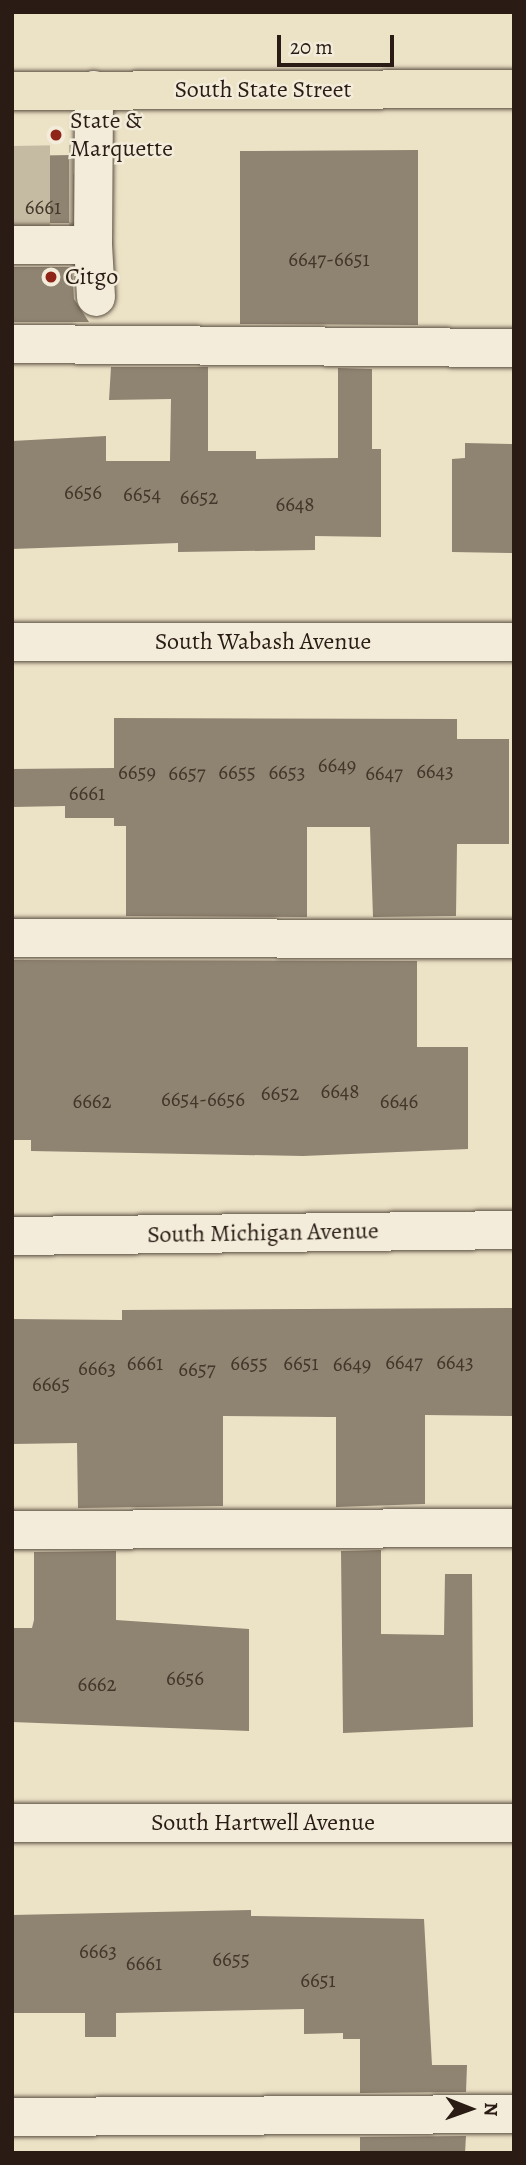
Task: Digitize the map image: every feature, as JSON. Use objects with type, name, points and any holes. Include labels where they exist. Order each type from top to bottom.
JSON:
[{"type":"main road","name":"South State Street","points":[[12,91],[514,89]]},
{"type":"street","points":[[94,90],[82,203],[96,297]]},
{"type":"street","points":[[12,245],[82,203]]},
{"type":"street","points":[[12,344],[514,348]]},
{"type":"street","name":"South Wabash Avenue","points":[[12,642],[514,642]]},
{"type":"street","points":[[12,938],[514,939]]},
{"type":"street","name":"South Michigan Avenue","points":[[12,1236],[514,1230]]},
{"type":"street","points":[[12,1530],[514,1528]]},
{"type":"street","name":"South Hartwell Avenue","points":[[12,1822],[514,1823]]},
{"type":"street","points":[[12,2118],[514,2114]]},
{"type":"building","points":[[418,150],[418,325],[240,324],[240,151]]},
{"type":"building","name":"Citgo","points":[[72,155],[71,223],[12,223],[12,156]]},
{"type":"building","name":"Citgo","points":[[12,267],[72,267],[74,299],[89,322],[12,322]]},
{"type":"building","points":[[111,367],[208,367],[208,451],[256,451],[256,459],[338,458],[338,368],[372,369],[372,449],[381,449],[381,537],[315,536],[315,550],[178,552],[178,543],[12,549],[12,441],[106,436],[106,461],[170,461],[171,399],[109,400]]},
{"type":"building","points":[[465,443],[514,444],[514,553],[452,552],[452,459],[465,458]]},
{"type":"building","points":[[114,718],[457,719],[457,739],[509,739],[509,844],[457,844],[456,916],[373,917],[370,827],[307,827],[307,917],[126,916],[126,826],[114,826],[114,818],[65,818],[65,806],[12,807],[12,769],[114,768]]},
{"type":"building","points":[[12,960],[417,961],[417,1047],[468,1047],[468,1149],[303,1156],[31,1151],[31,1140],[12,1140]]},
{"type":"building","points":[[514,1308],[514,1416],[425,1415],[425,1504],[336,1507],[336,1417],[223,1416],[223,1506],[78,1508],[77,1443],[12,1444],[12,1319],[122,1320],[122,1310]]},
{"type":"building","points":[[381,1550],[381,1634],[444,1635],[445,1574],[472,1574],[473,1727],[343,1733],[341,1551]]},
{"type":"building","points":[[116,1551],[116,1620],[249,1629],[249,1731],[12,1722],[12,1628],[32,1628],[34,1552]]},
{"type":"building","points":[[251,1910],[251,1916],[424,1919],[432,2065],[467,2065],[466,2092],[360,2093],[360,2039],[343,2039],[343,2033],[304,2034],[304,2009],[116,2013],[116,2037],[85,2037],[85,2013],[12,2013],[12,1915]]},
{"type":"building","points":[[466,2136],[465,2153],[360,2153],[360,2137]]},
{"type":"tunnel","points":[[12,165],[73,164]]},
{"type":"tunnel","points":[[12,192],[75,193]]},
{"type":"tunnel","points":[[12,220],[74,220]]},
{"type":"place","name":"State & Marquette","points":[[56,135]]},
{"type":"place","name":"Citgo","points":[[51,277]]}]
